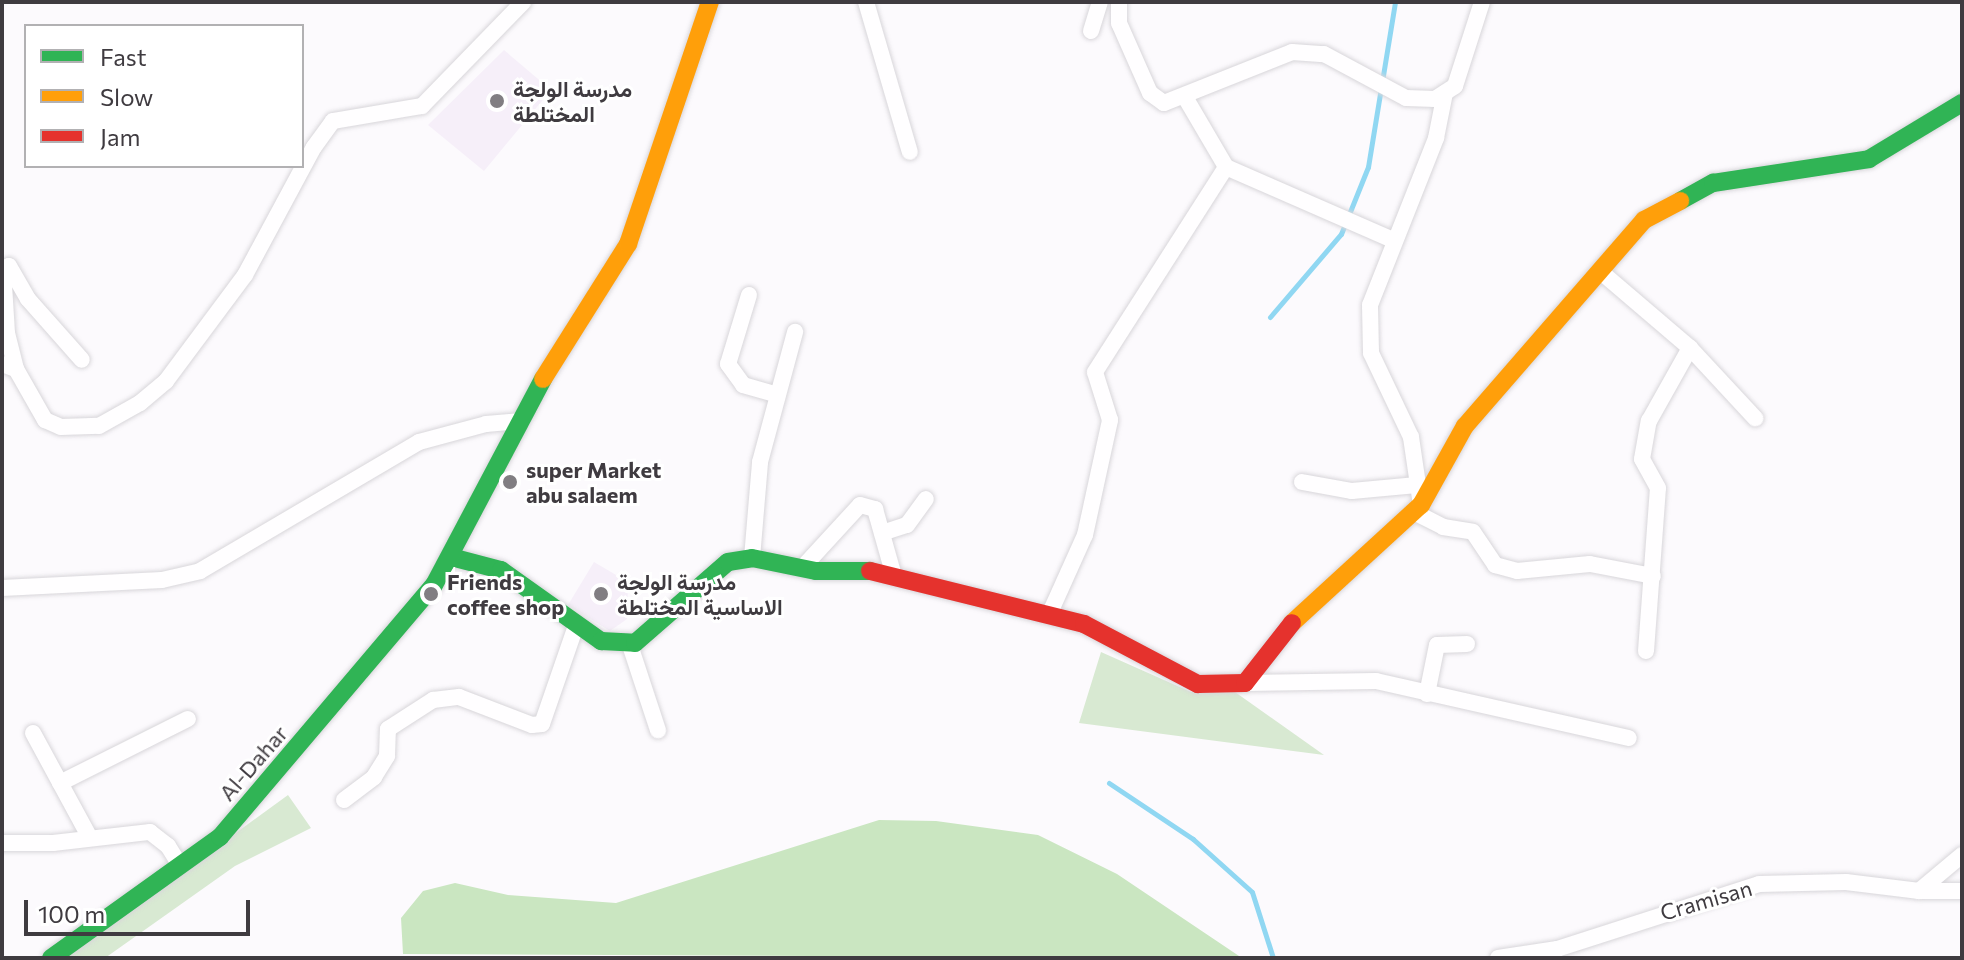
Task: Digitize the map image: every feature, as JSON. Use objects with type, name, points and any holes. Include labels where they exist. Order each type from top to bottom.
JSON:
[{"type":"street","points":[[304,166],[333,121],[422,106],[523,2]]},
{"type":"street","name":"Al-Dahar","points":[[51,958],[220,837],[434,585],[522,421],[628,244],[710,2]]},
{"type":"street","points":[[866,2],[910,152]]},
{"type":"street","points":[[1091,31],[1100,2]]},
{"type":"street","points":[[1119,2],[1119,23],[1150,93],[1164,103],[1292,52],[1324,54],[1406,98],[1435,99],[1455,86],[1482,2]]},
{"type":"street","points":[[1418,509],[1411,437],[1371,353],[1370,305],[1393,240],[1436,138],[1445,93]]},
{"type":"street","points":[[1185,97],[1226,167],[1393,240]]},
{"type":"street","points":[[1245,683],[1292,623],[1418,509],[1465,426],[1644,220],[1713,183],[1869,159],[1962,103]]},
{"type":"street","points":[[1049,615],[1085,535],[1110,420],[1095,372],[1226,167]]},
{"type":"street","points":[[82,360],[28,299],[9,266],[3,270],[9,367],[45,420],[61,427],[99,426],[140,403],[166,381],[245,275],[303,168]]},
{"type":"street","points":[[1600,271],[1690,348],[1755,418]]},
{"type":"street","points":[[749,295],[728,364],[743,385],[778,395]]},
{"type":"street","points":[[752,558],[760,462],[795,332]]},
{"type":"street","points":[[1646,651],[1658,488],[1642,459],[1649,421],[1690,348]]},
{"type":"street","points":[[2,588],[162,580],[200,571],[419,442],[486,424],[522,421]]},
{"type":"street","points":[[1302,482],[1352,491],[1417,485]]},
{"type":"street","points":[[882,533],[907,525],[926,499]]},
{"type":"street","points":[[803,567],[860,505],[875,509],[894,576]]},
{"type":"street","points":[[1418,509],[1443,527],[1473,532],[1495,565],[1517,571],[1590,564],[1653,576]]},
{"type":"street","points":[[451,557],[501,570],[551,601],[576,626],[601,641],[629,642],[650,634],[690,592],[728,562],[752,558],[803,567],[861,569],[1084,624],[1198,684],[1376,681],[1629,738]]},
{"type":"street","points":[[344,800],[374,777],[387,756],[388,729],[433,700],[459,697],[532,725],[542,724],[576,626]]},
{"type":"street","points":[[629,642],[658,730]]},
{"type":"street","points":[[1427,694],[1437,645],[1467,644]]},
{"type":"street","points":[[60,783],[188,719]]},
{"type":"street","points":[[33,733],[90,838]]},
{"type":"street","points":[[2,843],[150,832],[168,846],[180,865]]},
{"type":"street","points":[[1919,891],[1962,855]]},
{"type":"street","name":"Cramisan","points":[[1498,958],[1557,949],[1759,884],[1846,882],[1919,891],[1962,891]]},
{"type":"shaded area","name":"مدرسة الولجة المختلطة","points":[[504,50],[551,90],[484,171],[428,125]]},
{"type":"shaded area","name":"مدرسة الولجة الاساسية المختلطة","points":[[594,562],[628,582],[627,619],[610,631],[568,605]]},
{"type":"green space","points":[[1101,652],[1191,692],[1235,692],[1324,755],[1079,723]]},
{"type":"green space","points":[[288,795],[311,828],[235,866],[105,958],[63,958]]},
{"type":"green space","points":[[879,820],[936,821],[1038,835],[1117,874],[1242,958],[403,954],[401,918],[423,891],[455,883],[508,895],[616,903]]},
{"type":"waterway","points":[[1270,317],[1341,234],[1368,167],[1395,2]]},
{"type":"waterway","points":[[1109,783],[1193,839],[1252,892],[1273,958]]},
{"type":"traffic: fast","points":[[1680,201],[1713,183],[1869,159],[1962,103]]},
{"type":"traffic: fast","points":[[51,958],[220,837],[434,585],[543,379]]},
{"type":"traffic: fast","points":[[451,557],[501,570],[601,641],[635,643],[728,562],[752,558],[816,571],[870,571]]},
{"type":"traffic: slow","points":[[543,379],[628,244],[710,2]]},
{"type":"traffic: slow","points":[[1292,623],[1421,505],[1465,426],[1644,220],[1680,201]]},
{"type":"traffic: jam","points":[[870,571],[1084,624],[1198,684],[1245,683],[1292,623]]},
{"type":"place","name":"مدرسة الولجة المختلطة","points":[[497,101]]},
{"type":"place","name":"super Market abu salaem","points":[[510,482]]},
{"type":"place","name":"Friends coffee shop","points":[[431,594]]},
{"type":"place","name":"مدرسة الولجة الاساسية المختلطة","points":[[601,594]]}]
